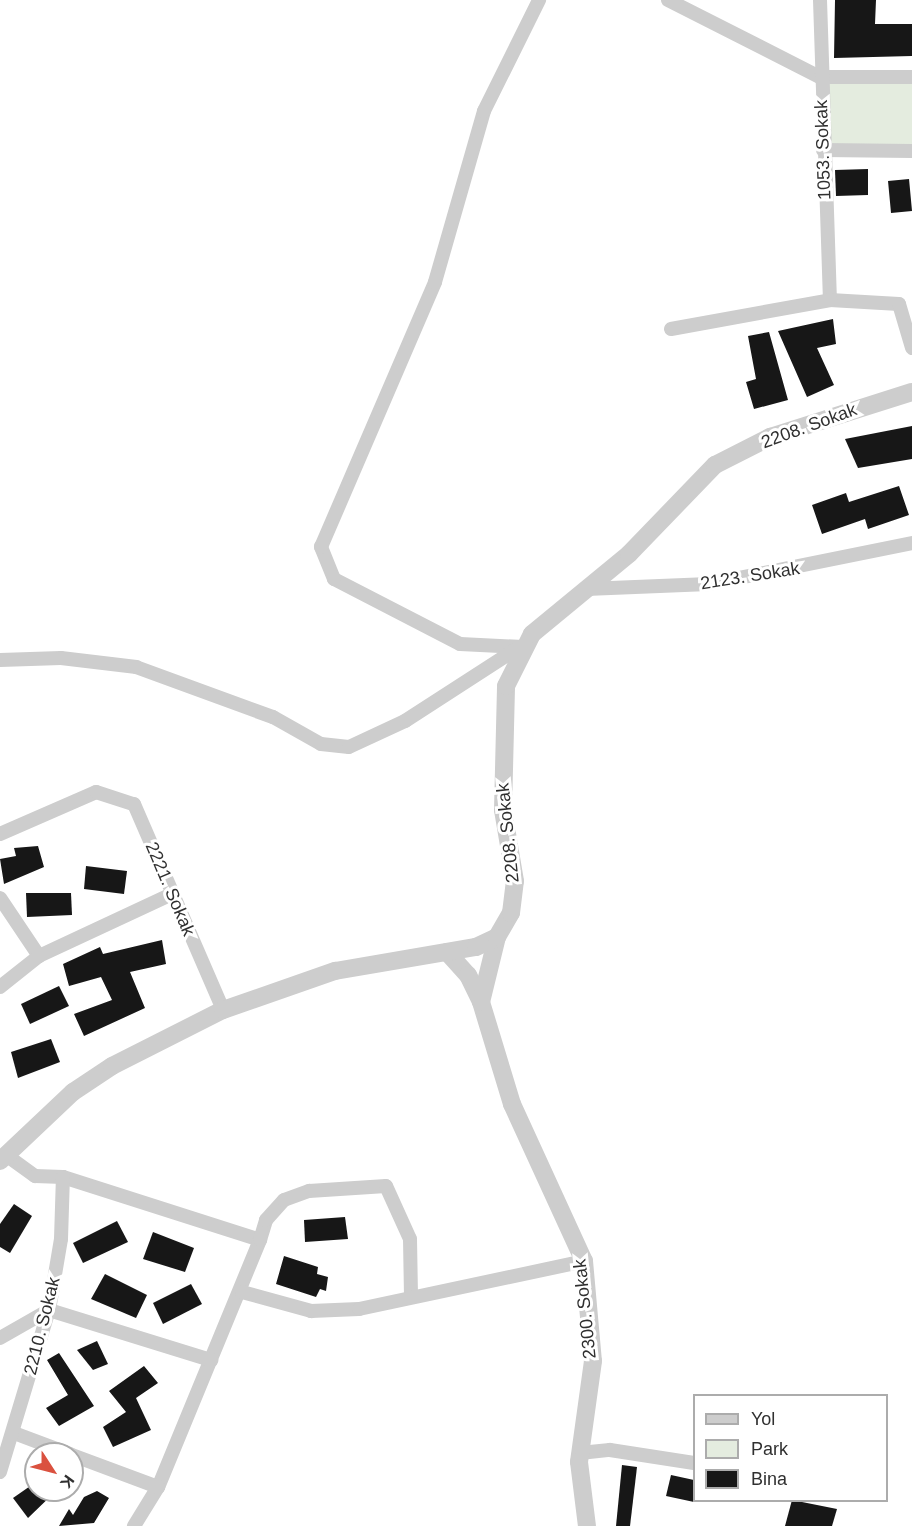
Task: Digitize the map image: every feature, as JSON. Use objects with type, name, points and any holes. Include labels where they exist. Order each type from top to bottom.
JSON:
[{"type":"street","points":[[523,647],[460,644],[334,579],[321,547],[435,282],[484,111],[539,0]]},
{"type":"street","points":[[668,0],[820,77],[912,76]]},
{"type":"street","name":"1053. Sokak","points":[[820,0],[820,77],[830,300]]},
{"type":"street","points":[[823,150],[912,151]]},
{"type":"street","points":[[671,329],[830,300],[905,302],[912,348]]},
{"type":"street","name":"2208. Sokak","points":[[481,1002],[487,968],[497,937],[511,913],[515,881],[503,810],[505,697],[523,647],[545,620],[586,589],[726,459],[770,437],[912,392]]},
{"type":"street","name":"2123. Sokak","points":[[586,589],[709,584],[912,543]]},
{"type":"street","points":[[0,660],[61,658],[136,667],[273,717],[321,744],[349,747],[405,722],[506,652],[523,647]]},
{"type":"street","name":"2221. Sokak","points":[[0,834],[96,792],[134,804],[223,1010]]},
{"type":"street","points":[[0,987],[39,956],[172,894]]},
{"type":"street","points":[[0,898],[39,956]]},
{"type":"street","points":[[260,1240],[63,1177],[35,1176],[3,1158],[35,1123],[112,1066],[223,1010],[335,971],[462,950],[497,937]]},
{"type":"street","points":[[462,950],[487,968]]},
{"type":"street","name":"2300. Sokak","points":[[462,950],[468,975],[481,1002],[512,1104],[584,1262],[593,1361],[580,1453],[587,1526]]},
{"type":"street","name":"2210. Sokak","points":[[0,1472],[14,1433],[49,1310],[61,1239],[63,1177]]},
{"type":"street","points":[[134,1526],[158,1488],[242,1292],[266,1220],[284,1200],[309,1191],[386,1186],[410,1239],[411,1297]]},
{"type":"street","points":[[242,1292],[311,1311],[359,1309],[584,1262]]},
{"type":"street","points":[[0,1338],[49,1310],[211,1360]]},
{"type":"street","points":[[14,1433],[38,1442]]},
{"type":"street","points":[[580,1453],[610,1450],[693,1463]]},
{"type":"street","points":[[84,1459],[158,1488]]},
{"type":"green space","points":[[820,77],[912,77],[912,151],[823,150]]},
{"type":"building","points":[[835,0],[876,0],[875,24],[912,24],[912,56],[834,58]]},
{"type":"building","points":[[868,169],[868,195],[836,196],[835,170]]},
{"type":"building","points":[[909,179],[912,211],[891,213],[888,181]]},
{"type":"building","points":[[833,319],[836,344],[817,348],[834,385],[807,397],[778,331]]},
{"type":"building","points":[[769,332],[788,400],[754,409],[746,382],[756,379],[748,336]]},
{"type":"building","points":[[912,426],[912,459],[858,468],[845,439]]},
{"type":"building","points":[[899,486],[909,515],[868,529],[865,519],[822,534],[812,505],[846,493],[849,502]]},
{"type":"building","points":[[38,846],[44,867],[4,884],[0,859],[16,856],[14,848]]},
{"type":"building","points":[[86,866],[127,871],[124,894],[84,889]]},
{"type":"building","points":[[26,893],[71,893],[72,915],[27,917]]},
{"type":"building","points":[[162,940],[166,964],[130,972],[145,1008],[84,1036],[74,1014],[112,1000],[101,977],[69,986],[63,964],[100,947],[103,954]]},
{"type":"building","points":[[59,986],[69,1006],[30,1024],[21,1004]]},
{"type":"building","points":[[51,1039],[60,1062],[18,1078],[11,1052]]},
{"type":"building","points":[[14,1204],[32,1216],[10,1253],[0,1247],[0,1224]]},
{"type":"building","points":[[345,1217],[348,1239],[305,1242],[304,1220]]},
{"type":"building","points":[[117,1221],[128,1242],[83,1263],[73,1243]]},
{"type":"building","points":[[153,1232],[194,1248],[185,1272],[143,1259]]},
{"type":"building","points":[[284,1256],[318,1267],[317,1274],[328,1277],[326,1291],[320,1289],[316,1297],[276,1284]]},
{"type":"building","points":[[105,1274],[147,1295],[136,1318],[91,1299]]},
{"type":"building","points":[[191,1284],[202,1304],[163,1324],[153,1303]]},
{"type":"building","points":[[97,1341],[108,1364],[93,1370],[77,1350]]},
{"type":"building","points":[[59,1353],[94,1406],[59,1426],[46,1408],[68,1395],[47,1360]]},
{"type":"building","points":[[144,1366],[158,1383],[136,1398],[151,1430],[113,1447],[103,1427],[126,1412],[109,1391]]},
{"type":"building","points":[[622,1465],[637,1467],[630,1526],[616,1526]]},
{"type":"building","points":[[671,1475],[693,1480],[693,1502],[666,1496]]},
{"type":"building","points":[[24,1490],[24,1502],[45,1502],[28,1518],[13,1498]]},
{"type":"building","points":[[97,1491],[109,1498],[94,1523],[59,1526],[69,1509],[73,1515],[81,1502],[84,1502],[84,1497]]},
{"type":"building","points":[[791,1502],[837,1509],[832,1526],[785,1526]]}]
